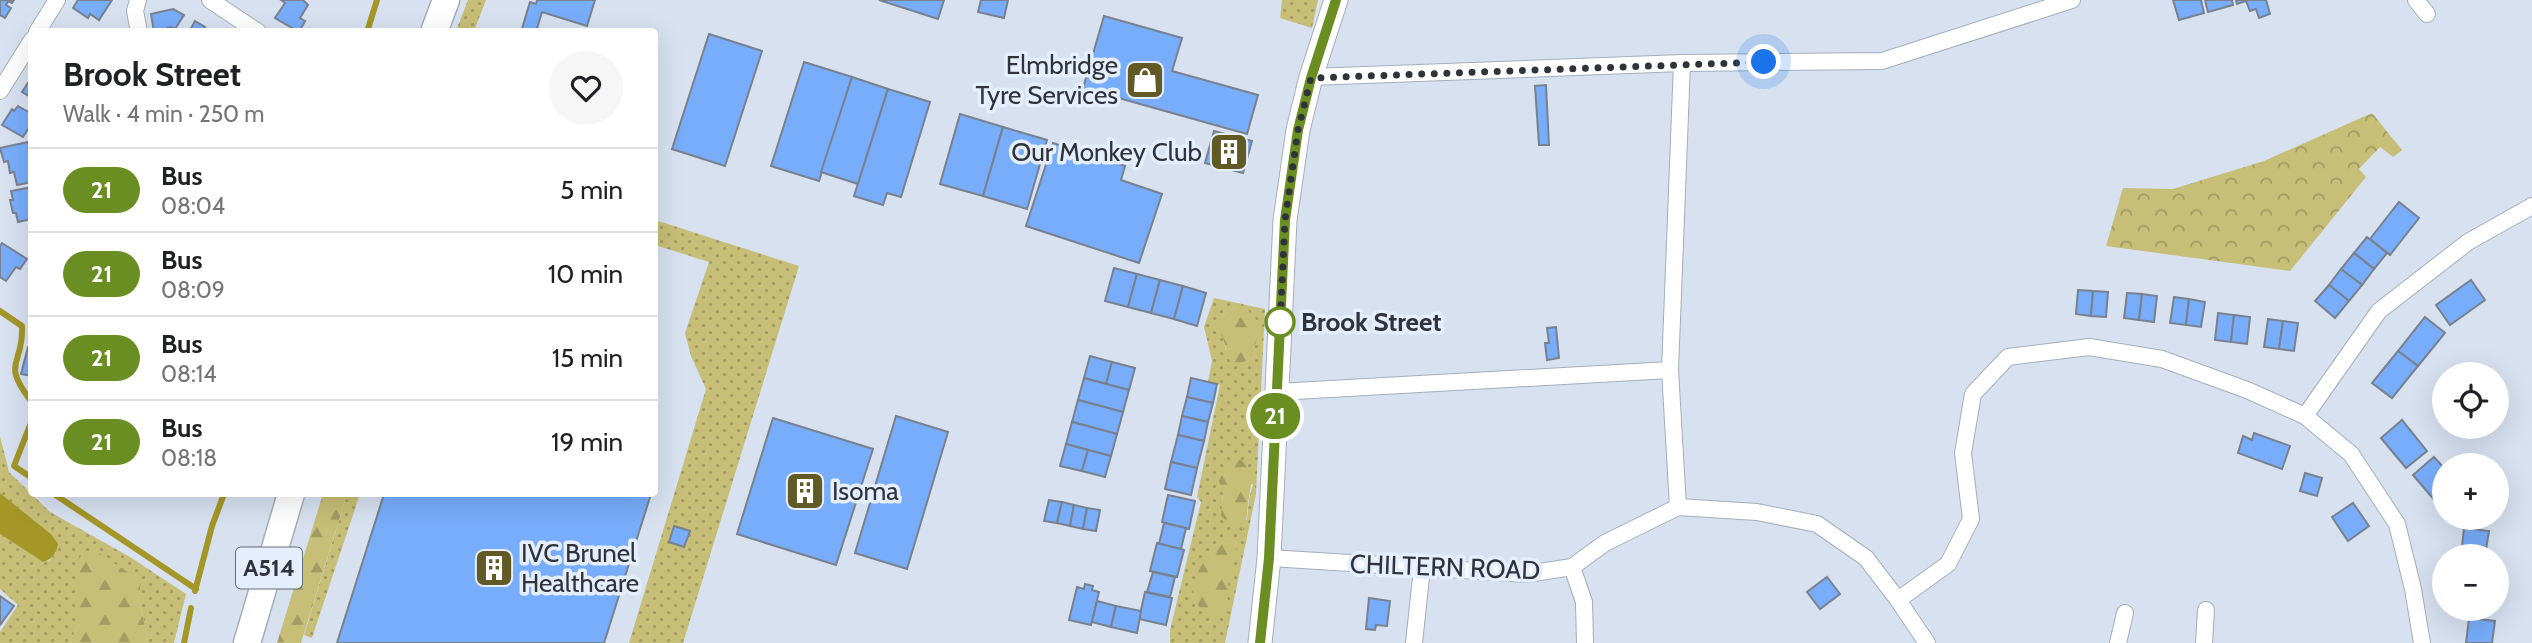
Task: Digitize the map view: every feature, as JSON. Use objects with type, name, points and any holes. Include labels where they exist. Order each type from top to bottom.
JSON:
[{"type":"main road","points":[[436,28],[446,0]]},
{"type":"main road","name":"A514","points":[[247,643],[290,497]]},
{"type":"street","points":[[40,28],[57,0]]},
{"type":"street","points":[[138,0],[135,11],[138,28]]},
{"type":"street","points":[[210,0],[252,28]]},
{"type":"street","points":[[1261,643],[1269,558],[1285,220],[1298,130],[1311,78],[1336,0]]},
{"type":"street","points":[[1311,78],[1682,63],[1882,61],[2072,0]]},
{"type":"street","points":[[2416,0],[2427,14]]},
{"type":"street","points":[[0,91],[28,46]]},
{"type":"street","points":[[1678,507],[1670,370],[1682,63]]},
{"type":"street","points":[[2305,415],[2379,311],[2468,242],[2532,206]]},
{"type":"street","points":[[1898,600],[1948,564],[1971,519],[1963,453],[1973,394],[2008,357],[2089,347],[2162,359],[2247,390],[2305,415],[2351,454],[2397,524],[2413,589],[2421,643]]},
{"type":"street","points":[[1277,392],[1670,370]]},
{"type":"street","name":"CHILTERN ROAD","points":[[1269,558],[1527,575],[1572,567],[1605,543],[1678,507],[1757,512],[1817,524],[1866,558],[1927,643]]},
{"type":"street","points":[[1572,567],[1584,602],[1585,643]]},
{"type":"street","points":[[1414,643],[1422,568]]},
{"type":"street","points":[[2204,643],[2206,610]]},
{"type":"street","points":[[2118,643],[2125,612]]},
{"type":"green space","points":[[468,0],[486,0],[475,28],[457,28]]},
{"type":"green space","points":[[1282,0],[1318,0],[1312,28],[1280,18]]},
{"type":"green space","points":[[2372,113],[2402,150],[2393,157],[2380,147],[2359,169],[2366,177],[2290,271],[2106,246],[2123,188],[2173,189],[2264,161]]},
{"type":"green space","points":[[658,221],[799,266],[683,643],[629,643],[706,389],[691,356],[685,333],[709,262],[658,246]]},
{"type":"green space","points":[[1214,298],[1265,309],[1256,494],[1225,643],[1170,643],[1170,630],[1201,502],[1197,497],[1220,385],[1208,381],[1212,361],[1204,327]],"holes":[[[1237,305],[1226,351],[1220,319]],[[1253,484],[1247,520],[1222,504],[1223,492]]]},
{"type":"green space","points":[[1237,305],[1253,315],[1259,328],[1248,360],[1239,363],[1230,362],[1223,338],[1216,327],[1220,319]]},
{"type":"green space","points":[[0,436],[9,472],[28,491],[28,497],[35,497],[50,512],[130,557],[186,594],[174,643],[144,643],[147,637],[139,597],[79,624],[69,643],[0,643],[0,632],[18,605],[0,589],[0,534],[43,562],[50,560],[56,553],[51,534],[0,493]]},
{"type":"green space","points":[[1241,460],[1251,475],[1242,531],[1221,516],[1223,492],[1219,481],[1228,462]]},
{"type":"green space","points":[[322,497],[346,497],[301,643],[277,643]]},
{"type":"green space","points":[[346,497],[359,497],[312,638],[304,635]]},
{"type":"green space","points":[[1222,539],[1231,542],[1237,550],[1229,577],[1227,607],[1219,616],[1205,611],[1197,603],[1193,593],[1199,570]]},
{"type":"green space","points":[[96,551],[141,581],[139,597],[147,637],[144,643],[69,643],[79,624],[76,567],[81,555]]},
{"type":"shaded area","points":[[0,493],[51,534],[58,544],[52,558],[43,562],[0,534]]},
{"type":"building","points":[[0,0],[14,0],[12,3],[8,1],[6,5],[11,8],[5,18],[0,15]]},
{"type":"building","points":[[78,0],[112,0],[99,20],[90,14],[88,18],[73,8]]},
{"type":"building","points":[[281,0],[303,0],[308,5],[300,18],[305,21],[301,28],[292,28],[275,18],[285,3]]},
{"type":"building","points":[[537,0],[595,0],[587,26],[542,12],[537,28],[522,28],[530,2],[536,4]]},
{"type":"building","points":[[879,0],[944,0],[938,19]]},
{"type":"building","points":[[981,0],[1008,0],[1004,18],[978,12]]},
{"type":"building","points":[[2173,0],[2201,0],[2204,13],[2179,20]]},
{"type":"building","points":[[2205,0],[2232,0],[2233,5],[2208,12]]},
{"type":"building","points":[[2236,0],[2266,0],[2270,14],[2259,18],[2256,9],[2250,11],[2246,1],[2237,4]]},
{"type":"building","points":[[173,9],[184,15],[176,28],[153,28],[151,14]]},
{"type":"building","name":"Elmbridge Tyre Services","points":[[1104,16],[1182,38],[1172,71],[1258,95],[1247,134],[1083,88]]},
{"type":"building","points":[[195,21],[205,27],[205,28],[191,28]]},
{"type":"building","points":[[709,34],[762,51],[725,166],[672,149]]},
{"type":"building","points":[[804,62],[852,77],[819,181],[771,166]]},
{"type":"building","points":[[852,77],[888,89],[858,184],[821,172]]},
{"type":"building","points":[[28,83],[28,96],[22,92]]},
{"type":"building","points":[[1546,85],[1549,145],[1539,145],[1535,86]]},
{"type":"building","points":[[888,89],[930,102],[901,197],[887,193],[883,205],[854,196]]},
{"type":"building","points":[[18,106],[28,112],[28,129],[23,137],[2,125],[12,109],[14,111]]},
{"type":"building","points":[[960,114],[1003,127],[983,196],[940,184]]},
{"type":"building","points":[[1003,127],[1047,140],[1027,209],[983,196]]},
{"type":"building","name":"Our Monkey Club","points":[[1214,131],[1252,141],[1243,173],[1205,163]]},
{"type":"building","points":[[28,142],[28,183],[17,185],[14,172],[10,173],[8,161],[4,162],[0,148]]},
{"type":"building","points":[[1053,143],[1125,166],[1121,180],[1162,194],[1139,263],[1026,226]]},
{"type":"building","points":[[28,188],[28,220],[18,222],[10,200],[13,200],[11,191]]},
{"type":"building","points":[[2399,202],[2419,218],[2390,255],[2370,239]]},
{"type":"building","points":[[2367,237],[2387,253],[2374,269],[2354,253]]},
{"type":"building","points":[[2,243],[27,259],[20,269],[16,267],[6,281],[0,277]]},
{"type":"building","points":[[2354,253],[2374,269],[2362,285],[2341,269]]},
{"type":"building","points":[[1114,268],[1137,274],[1128,307],[1105,301]]},
{"type":"building","points":[[2341,269],[2362,285],[2349,301],[2329,285]]},
{"type":"building","points":[[1137,274],[1160,280],[1151,313],[1128,307]]},
{"type":"building","points":[[1160,280],[1183,286],[1174,319],[1151,313]]},
{"type":"building","points":[[2471,280],[2485,300],[2450,325],[2436,305]]},
{"type":"building","points":[[2329,285],[2349,301],[2335,318],[2315,301]]},
{"type":"building","points":[[1183,286],[1206,293],[1197,326],[1174,319]]},
{"type":"building","points":[[2078,290],[2093,291],[2091,316],[2076,314]]},
{"type":"building","points":[[2093,291],[2108,292],[2106,317],[2091,316]]},
{"type":"building","points":[[2127,293],[2142,294],[2139,320],[2124,318]]},
{"type":"building","points":[[2142,294],[2157,296],[2154,322],[2139,320]]},
{"type":"building","points":[[2174,297],[2189,299],[2186,325],[2170,323]]},
{"type":"building","points":[[2189,299],[2205,302],[2201,327],[2186,325]]},
{"type":"building","points":[[2218,313],[2234,315],[2231,342],[2215,340]]},
{"type":"building","points":[[2234,315],[2250,317],[2247,344],[2231,342]]},
{"type":"building","points":[[2425,317],[2445,333],[2418,366],[2398,351]]},
{"type":"building","points":[[2268,319],[2283,321],[2279,349],[2264,347]]},
{"type":"building","points":[[2283,321],[2298,323],[2294,351],[2279,349]]},
{"type":"building","points":[[1556,327],[1559,358],[1547,360],[1547,328]]},
{"type":"building","points":[[28,347],[28,375],[21,374]]},
{"type":"building","points":[[2398,351],[2418,366],[2392,398],[2372,383]]},
{"type":"building","points":[[1090,356],[1112,362],[1106,384],[1084,378]]},
{"type":"building","points":[[1112,362],[1135,368],[1129,390],[1106,384]]},
{"type":"building","points":[[1084,378],[1129,390],[1123,412],[1078,400]]},
{"type":"building","points":[[1191,378],[1217,384],[1213,403],[1187,397]]},
{"type":"building","points":[[1187,397],[1213,403],[1208,422],[1182,416]]},
{"type":"building","points":[[1078,400],[1123,412],[1117,434],[1072,422]]},
{"type":"building","points":[[896,416],[948,432],[907,569],[855,553]]},
{"type":"building","points":[[1182,416],[1208,422],[1204,441],[1178,435]]},
{"type":"building","name":"Isoma","points":[[773,418],[873,449],[836,565],[737,534]]},
{"type":"building","points":[[2402,420],[2427,451],[2406,468],[2381,438]]},
{"type":"building","points":[[1072,422],[1117,434],[1111,456],[1066,444]]},
{"type":"building","points":[[2254,433],[2290,446],[2282,469],[2238,453],[2243,436],[2252,440]]},
{"type":"building","points":[[1178,435],[1204,441],[1197,468],[1171,462]]},
{"type":"building","points":[[1066,444],[1088,450],[1082,471],[1060,466]]},
{"type":"building","points":[[1088,450],[1111,456],[1105,477],[1082,471]]},
{"type":"building","points":[[2432,459],[2432,497],[2413,475]]},
{"type":"building","points":[[1171,462],[1197,468],[1191,495],[1165,489]]},
{"type":"building","points":[[2305,473],[2322,478],[2317,496],[2300,491]]},
{"type":"building","points":[[1168,495],[1195,501],[1189,529],[1162,522]]},
{"type":"building","name":"IVC Brunel Healthcare","points":[[383,497],[650,497],[604,643],[337,643]]},
{"type":"building","points":[[1049,500],[1062,502],[1057,523],[1044,521]]},
{"type":"building","points":[[1062,502],[1074,505],[1070,526],[1057,523]]},
{"type":"building","points":[[2353,503],[2369,526],[2348,541],[2332,517]]},
{"type":"building","points":[[1074,505],[1087,508],[1083,529],[1070,526]]},
{"type":"building","points":[[1087,508],[1100,510],[1096,531],[1083,529]]},
{"type":"building","points":[[1164,523],[1186,528],[1181,549],[1159,544]]},
{"type":"building","points":[[674,526],[690,531],[684,547],[669,542]]},
{"type":"building","points":[[2464,530],[2489,531],[2487,544],[2462,544]]},
{"type":"building","points":[[1157,543],[1184,550],[1177,577],[1150,571]]},
{"type":"building","points":[[1153,572],[1175,577],[1170,597],[1147,592]]},
{"type":"building","points":[[1827,577],[1840,594],[1820,609],[1807,592]]},
{"type":"building","points":[[1085,584],[1093,586],[1092,590],[1099,592],[1091,625],[1069,620],[1077,587],[1084,589]]},
{"type":"building","points":[[1145,592],[1172,598],[1166,625],[1139,619]]},
{"type":"building","points":[[0,596],[14,606],[0,625]]},
{"type":"building","points":[[1369,598],[1390,601],[1387,626],[1376,625],[1375,630],[1366,629]]},
{"type":"building","points":[[1097,601],[1116,606],[1111,627],[1092,622]]},
{"type":"building","points":[[1116,606],[1141,611],[1137,633],[1111,627]]},
{"type":"building","points":[[2469,621],[2495,621],[2492,643],[2466,643]]},
{"type":"waterway","points":[[368,28],[377,0]]},
{"type":"waterway","points":[[0,311],[22,326],[15,370],[28,397]]},
{"type":"waterway","points":[[28,430],[14,466],[28,475]]},
{"type":"waterway","points":[[58,497],[196,589]]},
{"type":"waterway","points":[[195,591],[212,526],[223,497]]},
{"type":"waterway","points":[[184,643],[191,608]]},
{"type":"bus line","name":"21","points":[[1260,643],[1269,558],[1285,220],[1298,130],[1311,78],[1336,0]]},
{"type":"place","name":"Elmbridge Tyre Services","points":[[1145,80]]},
{"type":"place","name":"Our Monkey Club","points":[[1229,152]]},
{"type":"place","name":"Brook Street","points":[[1280,322]]},
{"type":"place","name":"Isoma","points":[[805,491]]},
{"type":"place","name":"IVC Brunel Healthcare","points":[[494,568]]},
{"type":"route","points":[[1280,322],[1280,326],[1285,220],[1298,130],[1311,78],[1764,62]]}]
